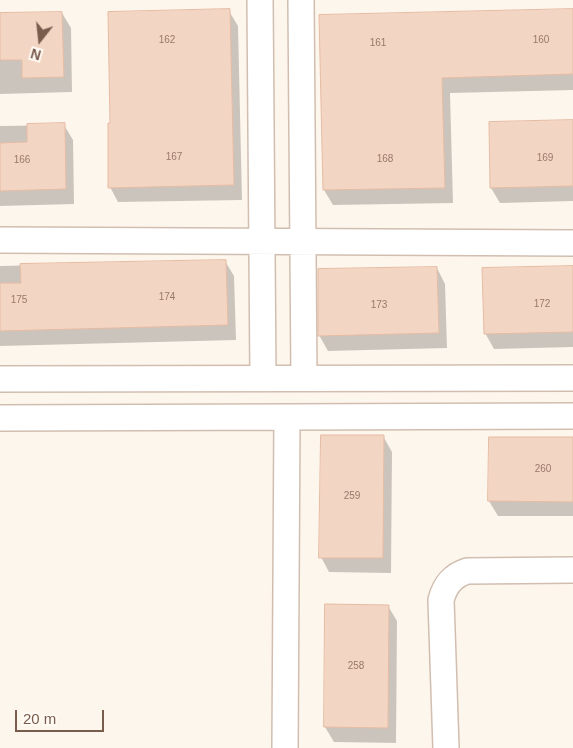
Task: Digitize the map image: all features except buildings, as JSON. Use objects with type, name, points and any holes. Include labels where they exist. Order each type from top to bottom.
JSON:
[{"type":"street","points":[[260,0],[263,378]]},
{"type":"street","points":[[301,0],[304,378]]},
{"type":"street","points":[[0,240],[573,243]]},
{"type":"street","points":[[0,379],[573,378]]},
{"type":"street","points":[[0,418],[573,416]]},
{"type":"street","points":[[285,748],[287,417]]},
{"type":"street","points":[[446,748],[442,600],[449,581],[457,574],[466,571],[573,570]]}]
